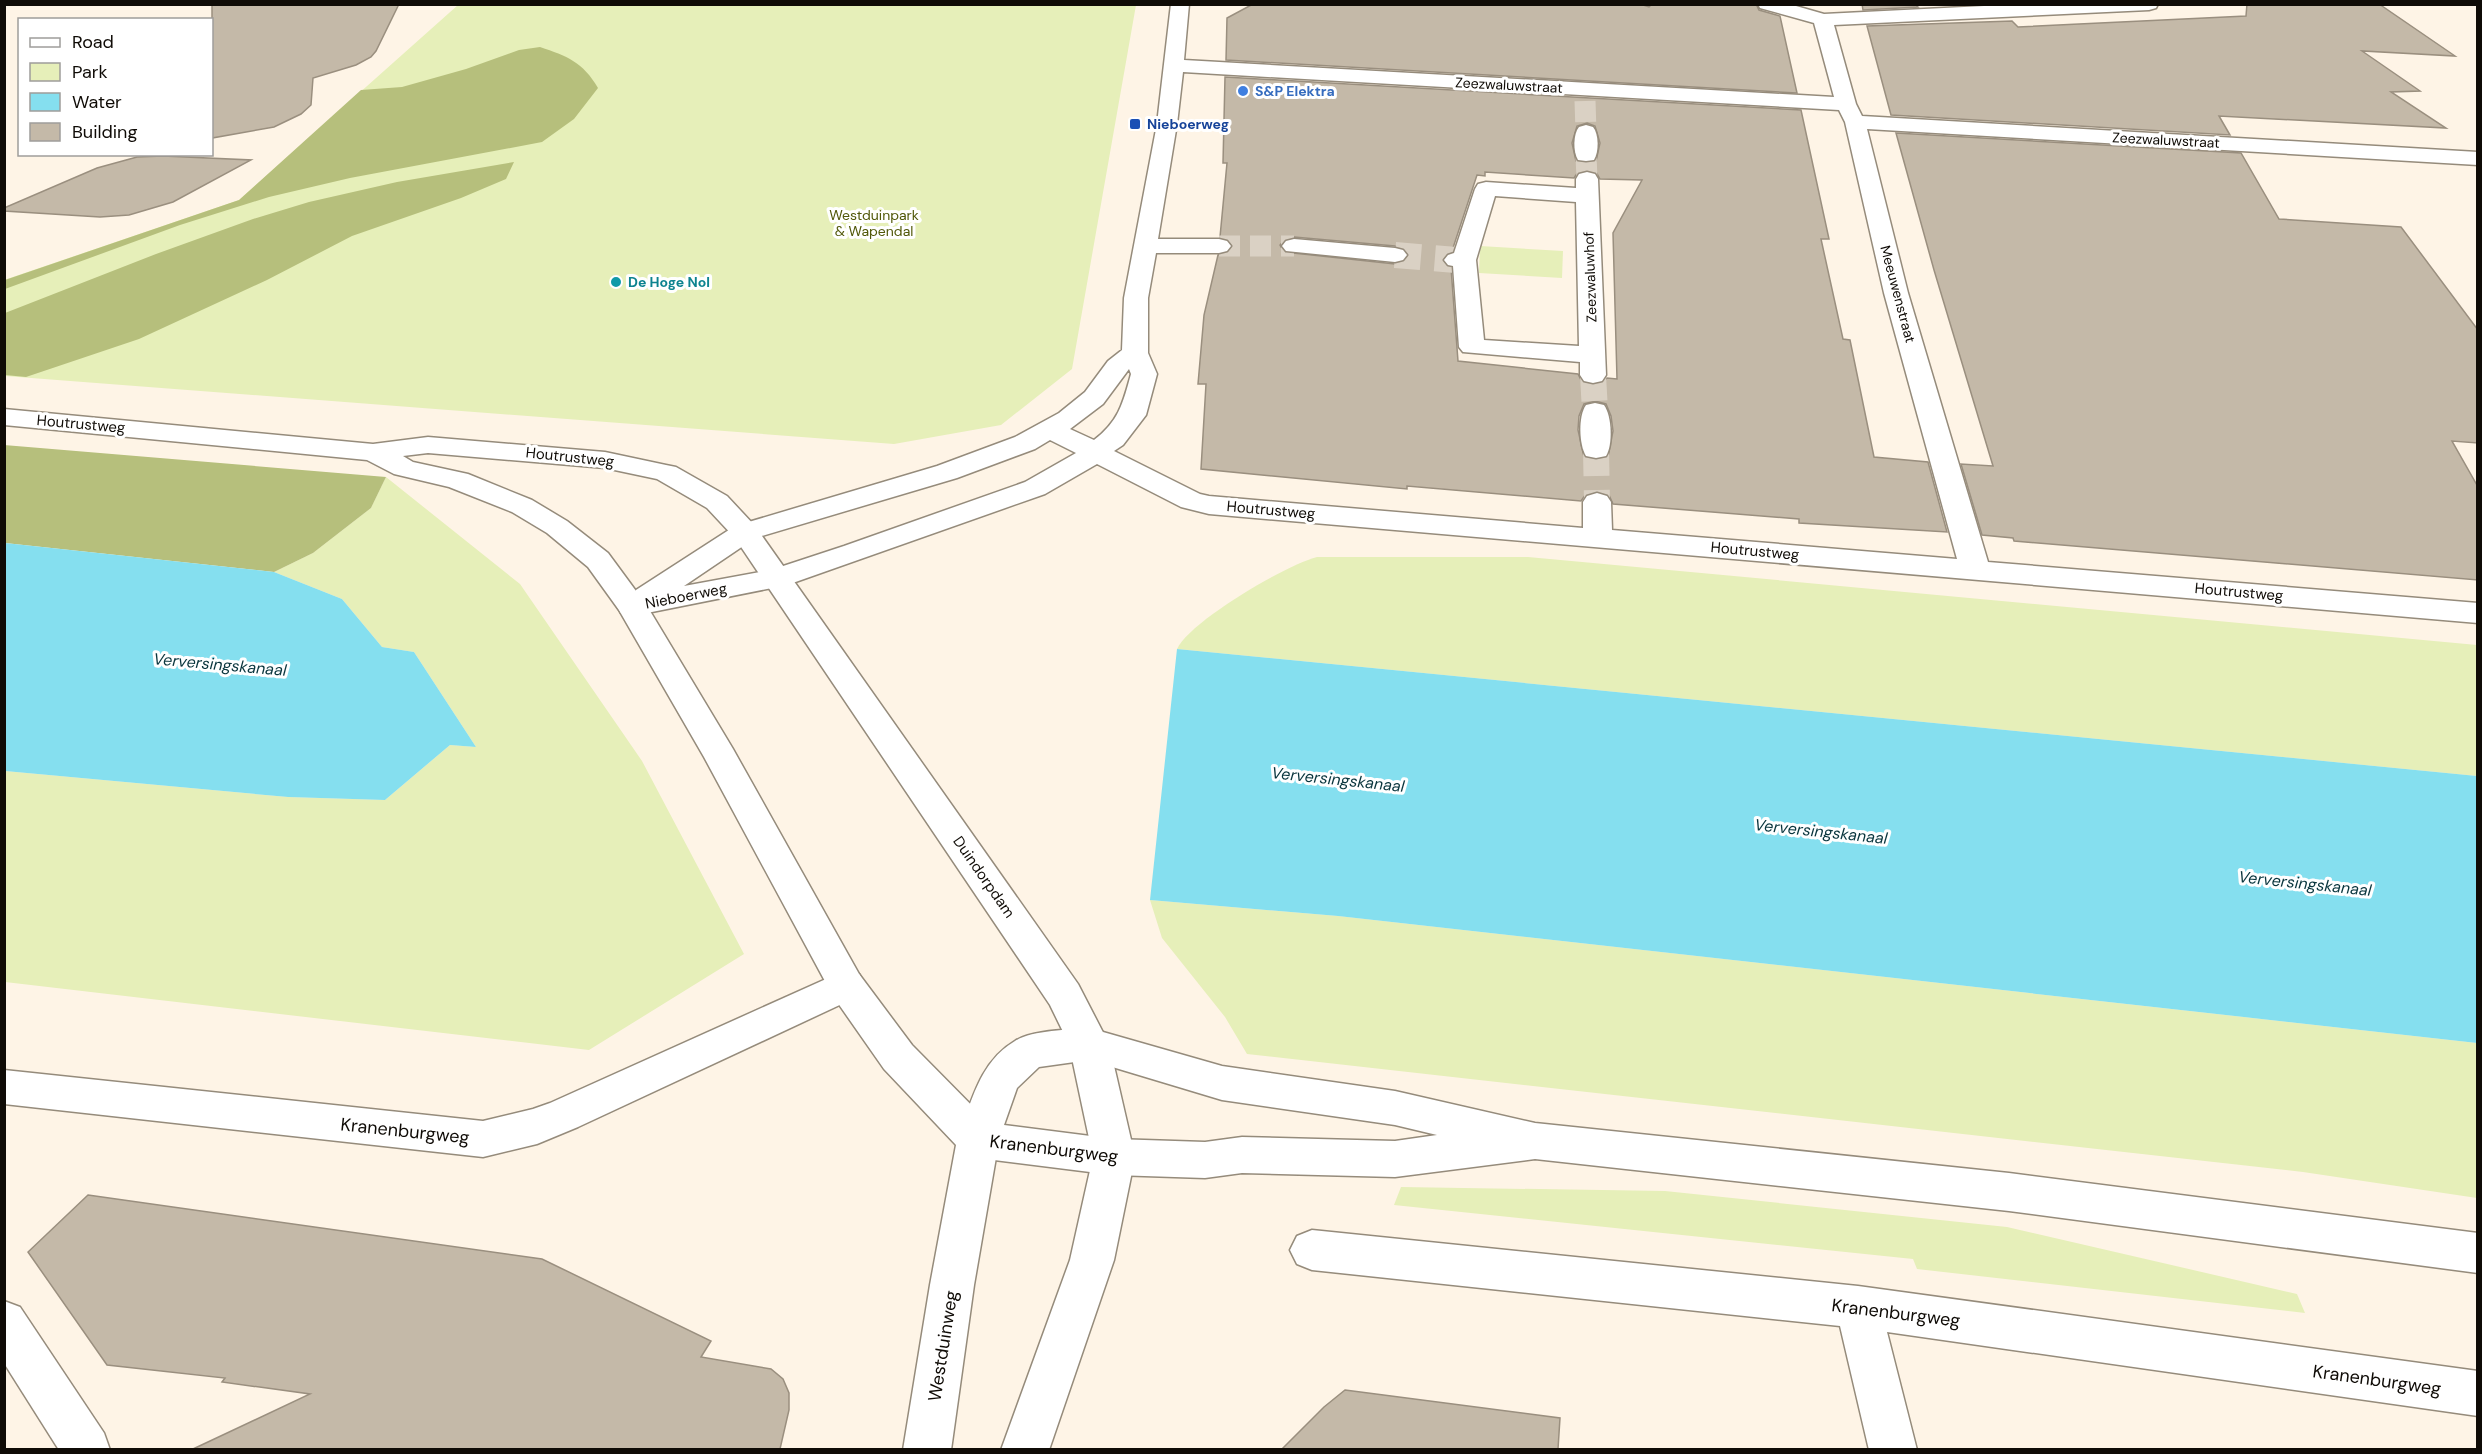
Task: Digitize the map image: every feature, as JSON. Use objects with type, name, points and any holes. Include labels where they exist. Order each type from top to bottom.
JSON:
[{"type":"street","name":"Nieboerweg","points":[[632,606],[776,578],[1035,488],[1095,453],[1113,439],[1133,415],[1144,374],[1135,352],[1136,298],[1167,124],[1180,4]]},
{"type":"street","points":[[1767,4],[1823,20],[2149,4]]},
{"type":"street","name":"Meeuwenstraat","points":[[1823,20],[1851,113],[1896,293],[1975,569]]},
{"type":"street","name":"Zeezwaluwstraat","points":[[1173,65],[2478,159]]},
{"type":"street","points":[[1586,130],[1586,155]]},
{"type":"street","name":"Zeezwaluwhof","points":[[1587,188],[1593,365],[1472,347],[1460,260],[1486,189],[1587,188]]},
{"type":"street","points":[[1146,246],[1219,246]]},
{"type":"street","points":[[1294,246],[1395,255]]},
{"type":"street","name":"Nieboerweg","points":[[632,606],[745,532],[947,472],[1025,443],[1068,419],[1094,398],[1117,366],[1135,352]]},
{"type":"street","points":[[1594,411],[1596,450]]},
{"type":"street","name":"Houtrustweg","points":[[4,417],[373,452],[428,445],[605,460],[666,473],[717,502],[745,532]]},
{"type":"street","name":"Houtrustweg","points":[[1050,429],[1191,501],[1209,505],[2478,613]]},
{"type":"street","name":"Houtrustweg","points":[[373,452],[405,468],[458,480],[522,506],[557,527],[598,560],[632,606]]},
{"type":"street","points":[[1597,502],[1598,538]]},
{"type":"street","name":"Duindorpdam","points":[[745,532],[1018,926],[1064,995],[1089,1044],[1114,1157],[1092,1260],[1025,1449]]},
{"type":"street","points":[[632,606],[721,757],[846,985],[898,1058],[978,1140]]},
{"type":"street","name":"Kranenburgweg","points":[[8,1091],[483,1139],[537,1126],[564,1115],[846,985]]},
{"type":"street","name":"Kranenburgweg","points":[[1535,1141],[1395,1159],[1242,1155],[1205,1160],[1114,1157],[978,1140],[1000,1078],[1029,1052],[1089,1044],[1222,1083],[1395,1108],[1535,1141],[2009,1192],[2478,1253]]},
{"type":"street","name":"Westduinweg","points":[[927,1449],[952,1285],[978,1140]]},
{"type":"street","name":"Kranenburgweg","points":[[1312,1250],[1858,1307],[2478,1394]]},
{"type":"street","points":[[1858,1307],[1893,1449]]},
{"type":"street","points":[[4,1322],[87,1449]]},
{"type":"green space","name":"Westduinpark & Wapendal","points":[[458,5],[1136,5],[1072,369],[1001,425],[894,444],[5,376],[4,280],[239,200]]},
{"type":"green space","points":[[540,47],[574,61],[598,88],[574,119],[542,142],[350,178],[269,197],[180,225],[5,289],[5,280],[239,200],[361,90],[402,87],[466,69],[519,50]]},
{"type":"green space","points":[[514,162],[506,179],[461,198],[352,236],[267,280],[139,339],[26,377],[5,375],[5,313],[156,254],[253,219],[309,202],[397,182]]},
{"type":"green space","points":[[1480,246],[1563,251],[1562,278],[1479,273]]},
{"type":"green space","points":[[4,445],[386,477],[371,508],[313,553],[274,572],[5,543]]},
{"type":"green space","points":[[386,477],[520,584],[642,761],[744,954],[589,1050],[5,982],[5,771],[288,797],[385,800],[450,745],[476,747],[414,652],[382,647],[342,599],[274,572],[313,553],[371,508]]},
{"type":"green space","points":[[1317,557],[1528,557],[2477,645],[2477,776],[1177,649],[1185,637],[1200,624],[1240,596],[1284,571]]},
{"type":"green space","points":[[1150,900],[1338,916],[2477,1043],[2477,1198],[2303,1172],[1247,1054],[1225,1017],[1162,938]]},
{"type":"green space","points":[[1401,1187],[1665,1191],[2007,1227],[2297,1294],[2305,1313],[1917,1269],[1913,1259],[1394,1205]]},
{"type":"water","name":"Verversingskanaal","points":[[5,543],[274,572],[342,599],[382,647],[414,652],[476,747],[450,745],[385,800],[288,797],[5,771]]},
{"type":"water","name":"Verversingskanaal","points":[[1177,649],[2477,776],[2477,1043],[1338,916],[1150,900]]},
{"type":"building","points":[[212,4],[399,4],[371,57],[356,65],[313,78],[311,105],[301,114],[274,127],[213,138]]},
{"type":"building","points":[[1253,4],[1640,4],[1649,7],[1652,4],[1756,4],[1759,10],[1780,16],[1797,93],[1226,60],[1227,18]]},
{"type":"building","points":[[1862,4],[1915,4],[1918,7],[1863,10]]},
{"type":"building","points":[[2247,4],[2379,4],[2455,56],[2362,51],[2420,91],[2391,92],[2446,128],[2219,116],[2230,135],[1891,115],[1867,26],[2012,21],[2018,27],[2246,16]]},
{"type":"building","points":[[1225,77],[1801,110],[1829,239],[1821,239],[1843,339],[1850,340],[1874,457],[1928,462],[1947,532],[1799,523],[1799,519],[1613,504],[1609,495],[1598,491],[1586,494],[1581,501],[1407,486],[1407,489],[1201,469],[1206,384],[1198,384],[1204,315],[1218,255],[1228,253],[1233,246],[1229,240],[1220,237],[1227,163],[1223,163]],"holes":[[[1587,123],[1595,126],[1600,143],[1596,161],[1586,163],[1576,161],[1572,143],[1577,126]],[[1588,170],[1596,172],[1600,179],[1642,180],[1613,233],[1617,379],[1607,378],[1602,383],[1593,385],[1582,382],[1578,374],[1458,361],[1451,268],[1446,266],[1442,260],[1452,251],[1477,175],[1485,176],[1485,172],[1574,178],[1578,172]],[[1294,237],[1395,246],[1405,249],[1409,255],[1404,262],[1395,264],[1284,252],[1280,245],[1285,239]],[[1595,401],[1606,404],[1611,416],[1613,431],[1608,457],[1596,460],[1584,457],[1578,430],[1579,416],[1584,404]]]},
{"type":"building","points":[[1896,133],[2241,153],[2279,219],[2401,227],[2478,330],[2478,443],[2452,441],[2478,487],[2478,580],[2014,541],[2013,538],[1982,535],[1961,464],[1993,466],[1934,270]]},
{"type":"building","points":[[137,157],[251,160],[173,202],[129,215],[100,217],[4,211],[4,208],[97,168]]},
{"type":"building","points":[[88,1195],[542,1259],[711,1341],[701,1357],[771,1369],[783,1379],[789,1393],[789,1410],[780,1449],[193,1449],[310,1394],[222,1382],[225,1378],[107,1365],[28,1252]]},
{"type":"building","points":[[1345,1390],[1560,1418],[1558,1449],[1282,1449],[1324,1407]]},
{"type":"tunnel","points":[[1585,101],[1586,131]]},
{"type":"tunnel","points":[[1586,155],[1587,179]]},
{"type":"tunnel","points":[[1219,246],[1294,246]]},
{"type":"tunnel","points":[[1395,255],[1456,260]]},
{"type":"tunnel","points":[[1593,375],[1595,411]]},
{"type":"tunnel","points":[[1596,450],[1597,502]]},
{"type":"place","name":"S&P Elektra","points":[[1243,91]]},
{"type":"place","name":"Nieboerweg","points":[[1135,124]]},
{"type":"place","name":"De Hoge Nol","points":[[616,282]]}]
